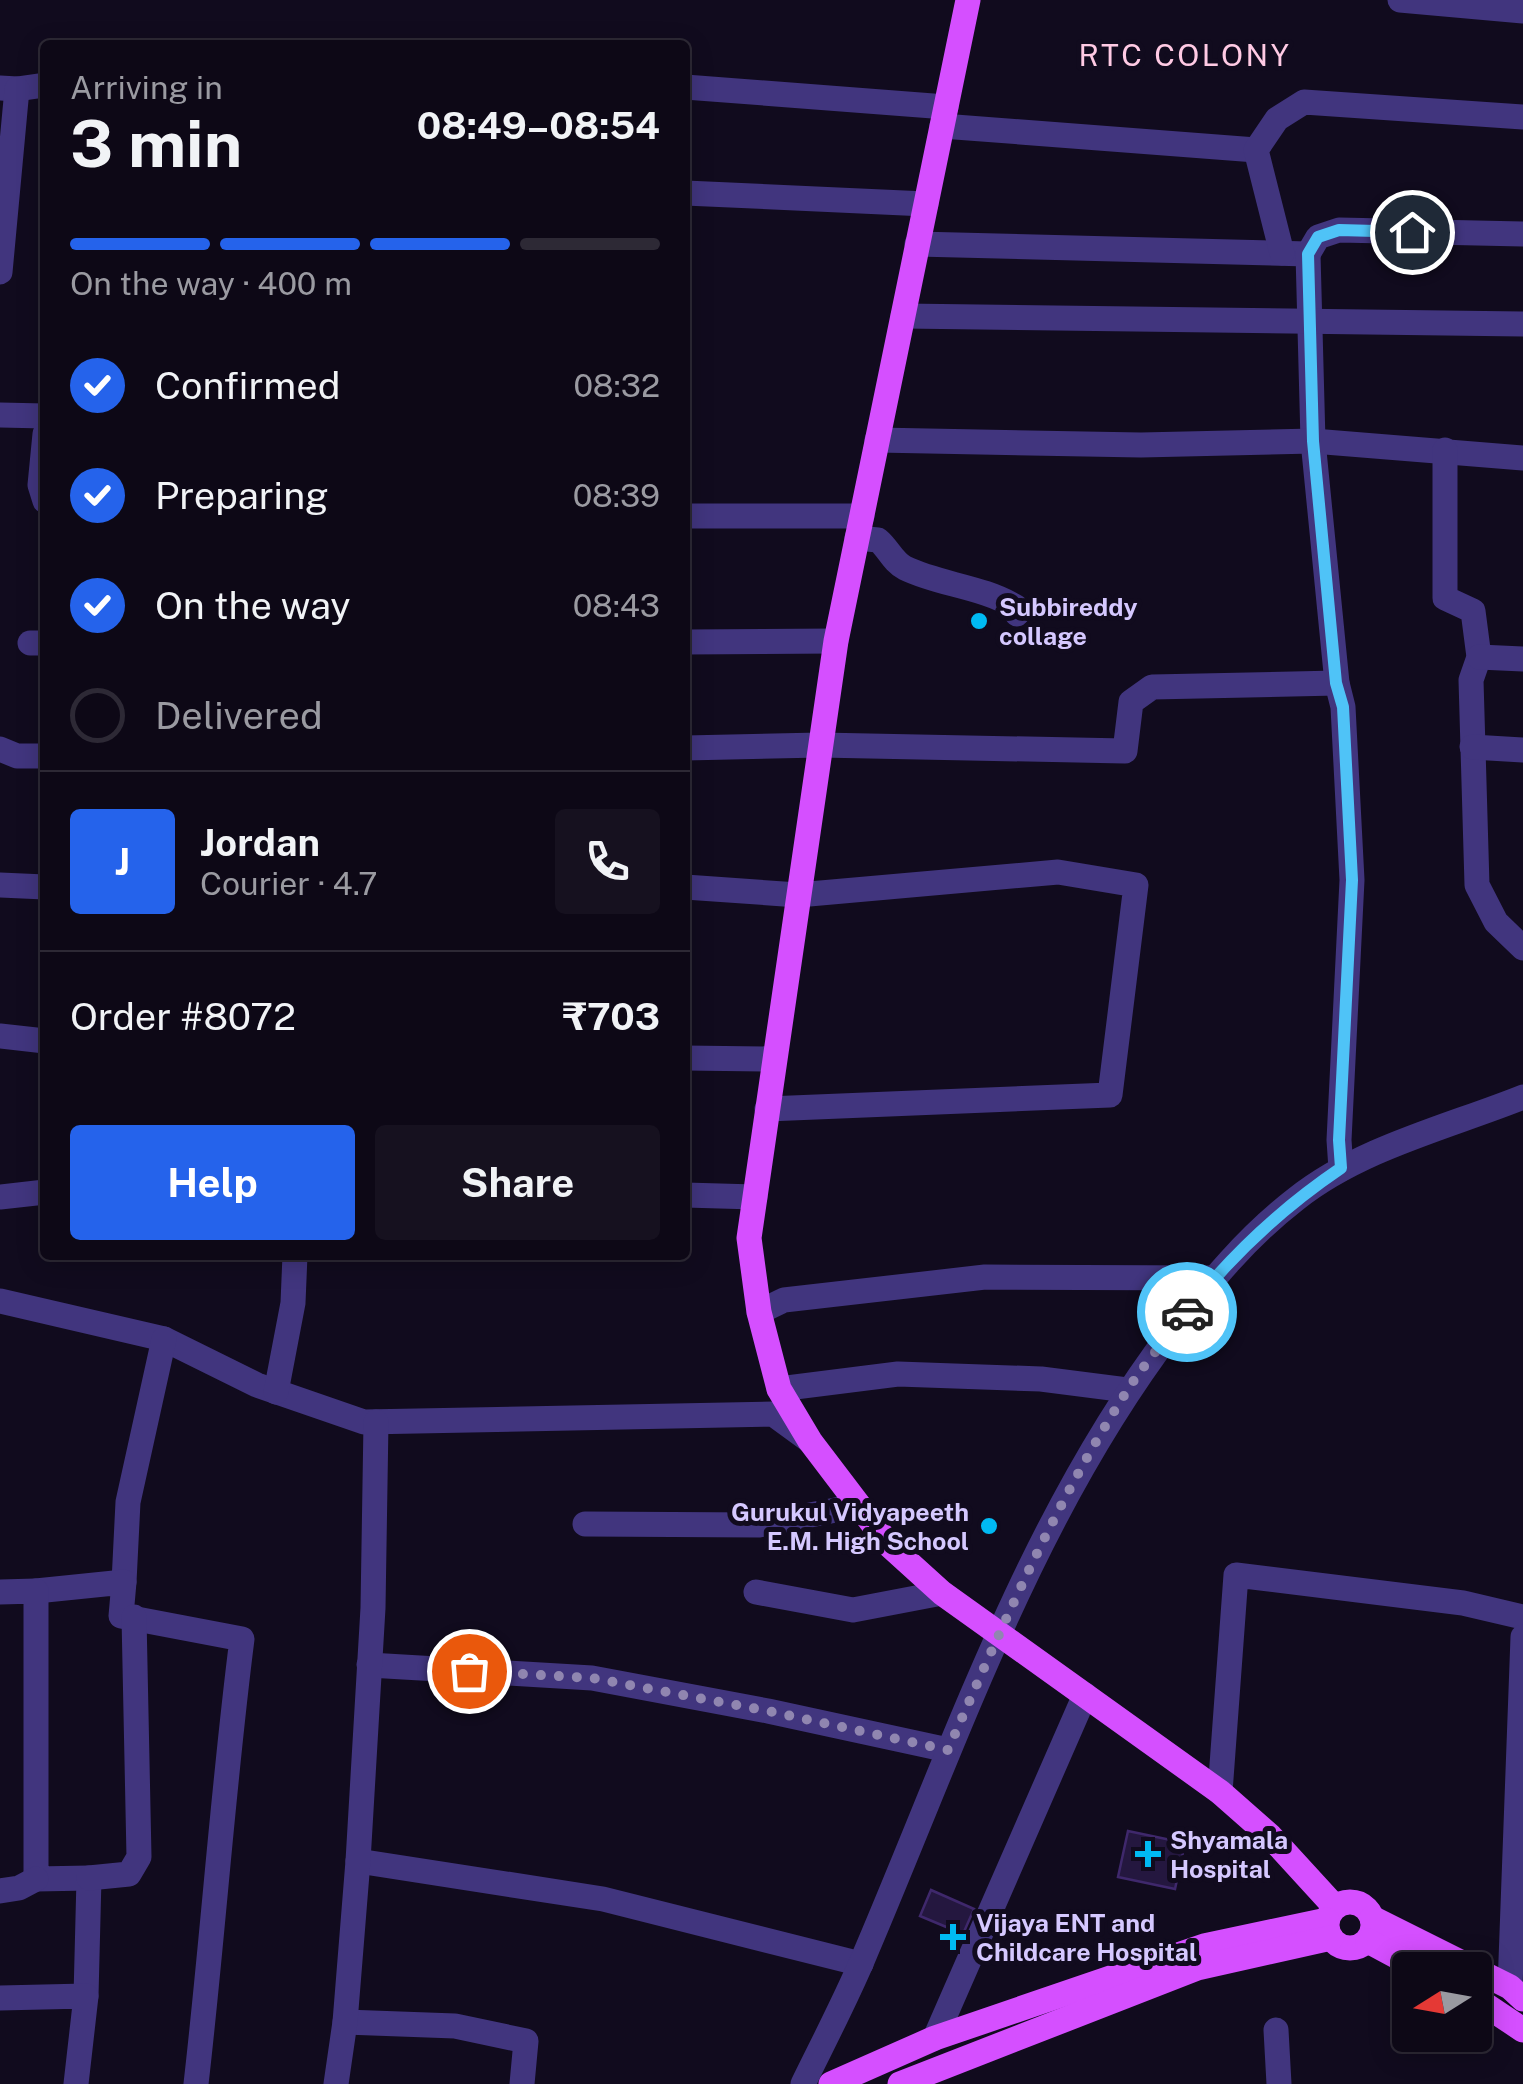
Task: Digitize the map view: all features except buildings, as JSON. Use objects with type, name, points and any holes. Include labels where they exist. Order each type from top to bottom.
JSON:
[{"type":"main road","points":[[831,2084],[936,2038],[1163,1970],[1197,1968],[1331,1922],[1341,1903],[1356,1902],[1368,1911],[1370,1929],[1362,1946],[1346,1948],[1331,1922],[1270,1836],[1220,1792],[942,1592],[889,1545],[810,1441],[779,1389],[758,1312],[749,1238],[836,641],[968,0]]},
{"type":"main road","points":[[1370,1929],[1516,1993]]},
{"type":"main road","points":[[1370,1929],[1399,1952]]},
{"type":"main road","points":[[900,2084],[1163,1970]]},
{"type":"main road","points":[[1492,2009],[1523,2030]]},
{"type":"street","points":[[1400,0],[1523,11]]},
{"type":"street","points":[[0,274],[8,89],[40,86]]},
{"type":"street","points":[[690,89],[1256,150]]},
{"type":"street","points":[[1256,150],[1277,120],[1304,102],[1523,118]]},
{"type":"street","points":[[1256,150],[1295,254],[1310,321],[1313,441],[1336,683],[1343,707],[1352,880],[1339,1140],[1341,1168]]},
{"type":"street","points":[[690,193],[926,204]]},
{"type":"street","points":[[918,244],[1295,254],[1318,237],[1339,230],[1523,234]]},
{"type":"street","points":[[903,316],[1523,324]]},
{"type":"street","points":[[0,414],[40,416]]},
{"type":"street","points":[[877,440],[1141,445],[1313,441],[1523,458]]},
{"type":"street","points":[[1445,450],[1445,598],[1472,611],[1480,657],[1472,680],[1477,886],[1496,922],[1523,948]]},
{"type":"street","points":[[690,516],[860,527],[878,540],[900,566],[977,589],[1005,601],[1016,608],[1017,614]]},
{"type":"street","points":[[690,642],[836,641]]},
{"type":"street","points":[[1480,657],[1523,658]]},
{"type":"street","points":[[690,748],[820,745],[1125,751],[1132,702],[1152,686],[1336,683]]},
{"type":"street","points":[[1472,748],[1523,750]]},
{"type":"street","points":[[0,749],[17,756],[40,756]]},
{"type":"street","points":[[690,887],[798,896],[1058,872],[1136,885],[1110,1096],[767,1109]]},
{"type":"street","points":[[0,885],[40,886]]},
{"type":"street","points":[[0,1036],[40,1040]]},
{"type":"street","points":[[690,1058],[774,1059]]},
{"type":"street","points":[[803,2084],[861,1964],[999,1634],[1069,1494],[1127,1390],[1212,1278],[1297,1198],[1341,1168],[1523,1097]]},
{"type":"street","points":[[0,1197],[40,1193]]},
{"type":"street","points":[[690,1196],[754,1197]]},
{"type":"street","points":[[276,1392],[293,1303],[295,1260]]},
{"type":"street","points":[[758,1312],[784,1300],[985,1277],[1212,1278]]},
{"type":"street","points":[[0,1302],[164,1338],[276,1392],[364,1422],[773,1414],[810,1441]]},
{"type":"street","points":[[164,1338],[128,1502],[121,1616],[242,1639],[196,2084]]},
{"type":"street","points":[[779,1389],[898,1374],[1041,1379],[1127,1390]]},
{"type":"street","points":[[336,2084],[358,1861],[376,1422]]},
{"type":"street","points":[[584,1524],[759,1524],[856,1506]]},
{"type":"street","points":[[1220,1792],[1236,1574],[1464,1604],[1523,1617]]},
{"type":"street","points":[[0,1592],[124,1582]]},
{"type":"street","points":[[36,1591],[36,1879]]},
{"type":"street","points":[[756,1592],[854,1610],[942,1592]]},
{"type":"street","points":[[0,1891],[20,1888],[36,1879],[130,1874],[139,1857],[134,1617]]},
{"type":"street","points":[[1516,1993],[1523,1637]]},
{"type":"street","points":[[368,1665],[592,1678],[948,1750]]},
{"type":"street","points":[[936,2038],[1085,1695]]},
{"type":"street","points":[[358,1861],[603,1900],[861,1964]]},
{"type":"street","points":[[76,2084],[86,1996],[89,1878]]},
{"type":"street","points":[[0,1998],[86,1996]]},
{"type":"street","points":[[345,2022],[455,2026],[526,2041],[522,2084]]},
{"type":"street","points":[[1276,2030],[1279,2084]]},
{"type":"way so far","points":[[469,1671],[592,1678],[948,1750],[999,1634],[1069,1494],[1127,1390],[1187,1312]]},
{"type":"place","name":"Subbireddy collage","points":[[979,621]]},
{"type":"place","name":"Gurukul Vidyapeeth E.M. High School","points":[[989,1526]]},
{"type":"place","name":"Shyamala Hospital","points":[[1148,1854]]},
{"type":"place","name":"Vijaya ENT and Childcare Hospital","points":[[953,1937]]},
{"type":"district","name":"RTC COLONY","points":[[1185,56]]},
{"type":"route","points":[[1187,1312],[1212,1278],[1266,1226],[1297,1198],[1341,1168],[1339,1140],[1352,880],[1343,707],[1336,683],[1313,441],[1308,254],[1318,237],[1339,230],[1412,232]]}]
